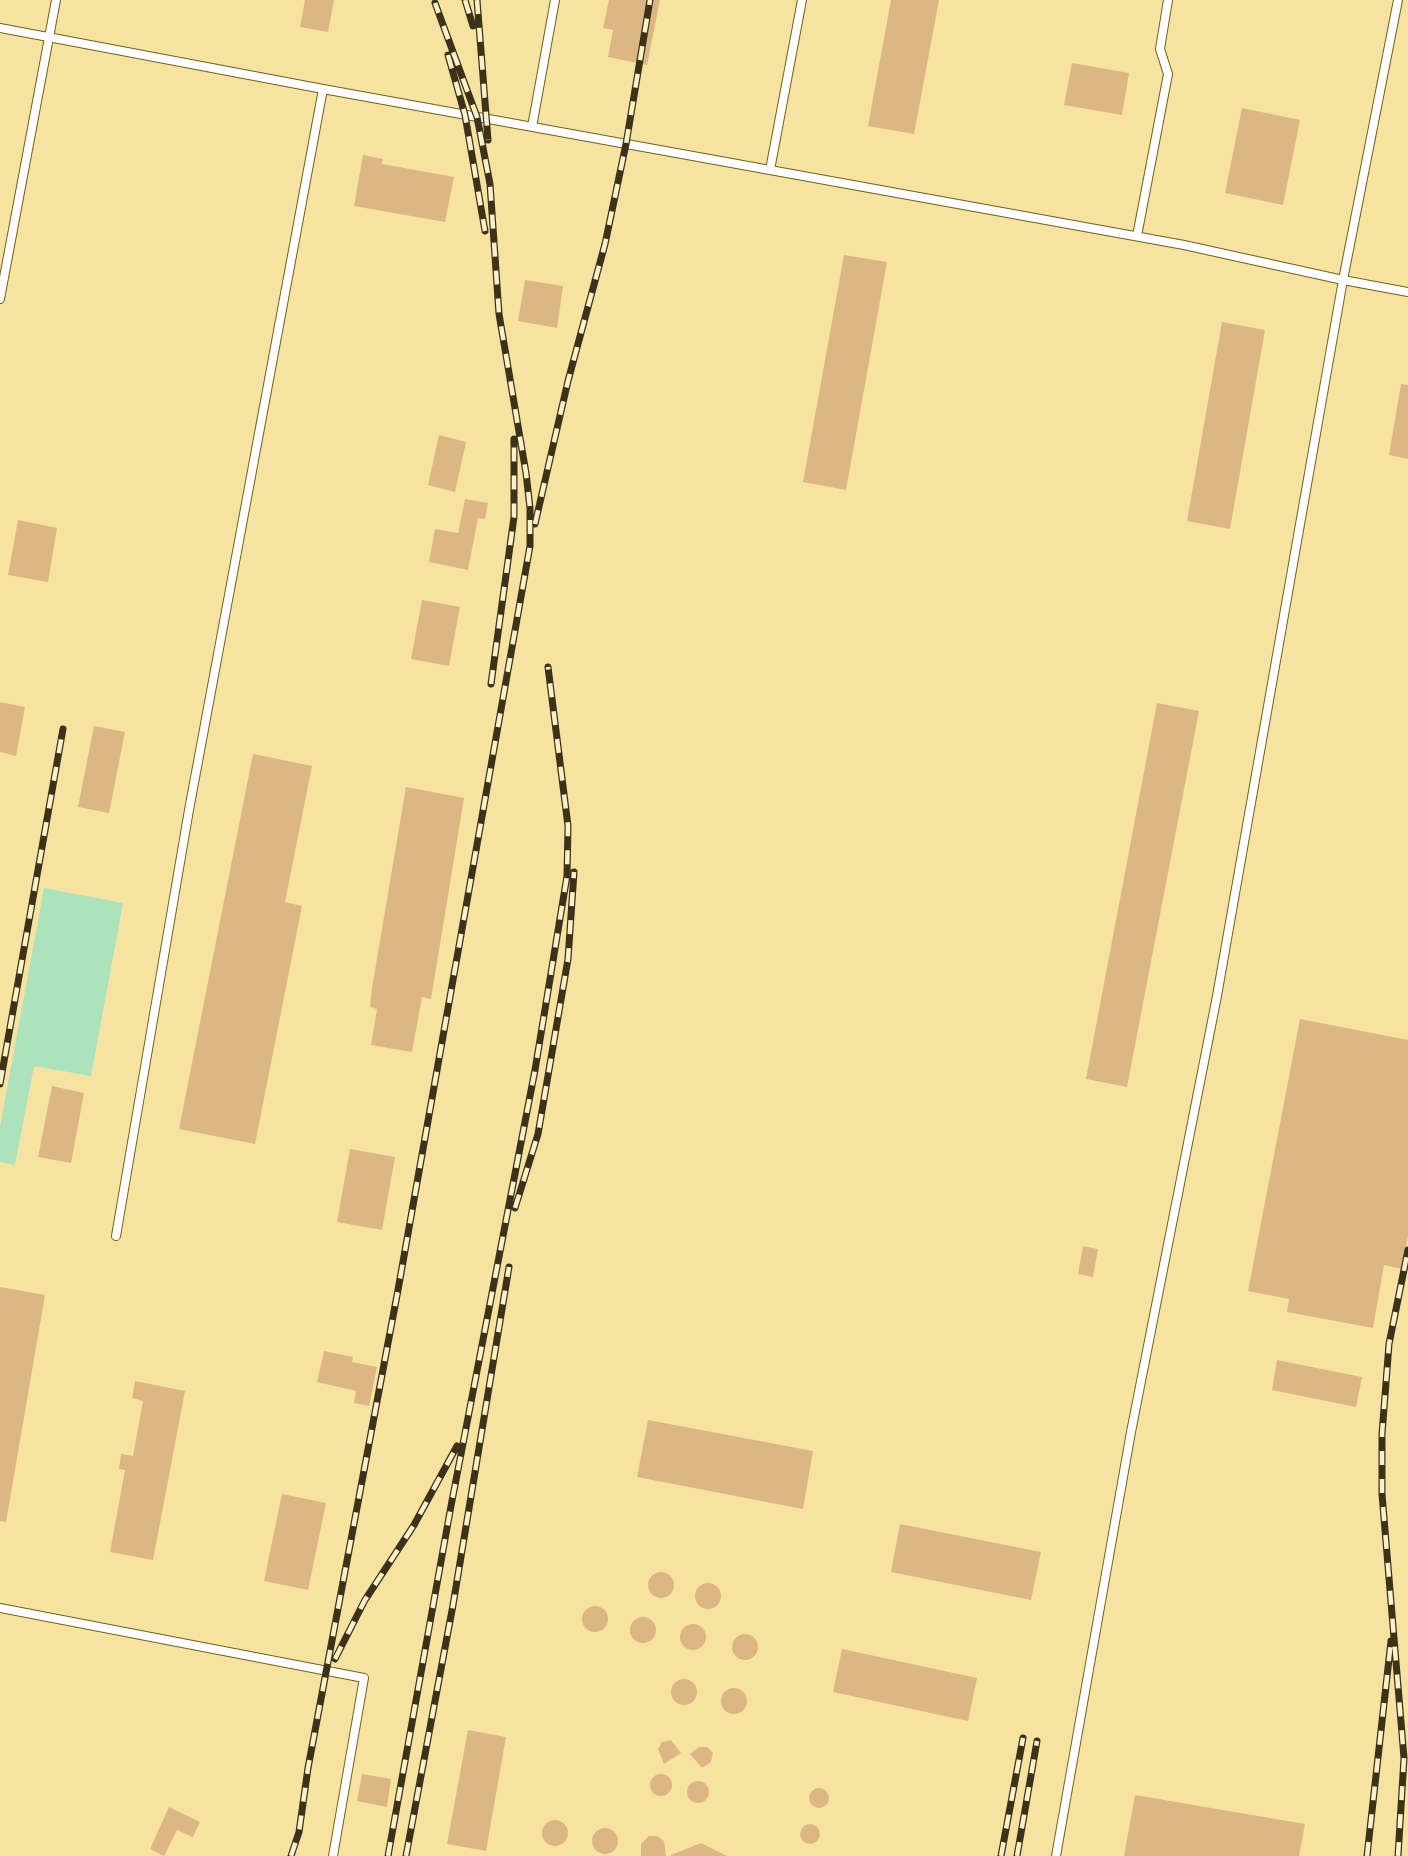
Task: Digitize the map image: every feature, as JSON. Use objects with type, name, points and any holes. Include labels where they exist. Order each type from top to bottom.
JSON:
[{"type":"lane","points":[[0,299],[56,0]]},
{"type":"lane","points":[[532,127],[555,0]]},
{"type":"lane","points":[[770,170],[802,0]]},
{"type":"lane","points":[[1137,236],[1168,74],[1160,49],[1168,0]]},
{"type":"lane","points":[[1056,1856],[1131,1432],[1217,996],[1343,280],[1398,0]]},
{"type":"lane","points":[[0,28],[323,89],[1137,236],[1408,292]]},
{"type":"lane","points":[[116,1236],[189,810],[323,89]]},
{"type":"lane","points":[[0,1608],[364,1678],[333,1856]]},
{"type":"green space","points":[[44,888],[123,903],[91,1076],[34,1066],[15,1165],[0,1162],[0,1127]]},
{"type":"building","points":[[305,0],[334,0],[328,32],[300,27]]},
{"type":"building","points":[[609,0],[660,0],[647,65],[608,57],[613,30],[603,28]]},
{"type":"building","points":[[891,0],[939,0],[914,134],[868,126]]},
{"type":"building","points":[[1072,63],[1129,73],[1122,115],[1064,105]]},
{"type":"building","points":[[1242,108],[1300,120],[1283,205],[1225,193]]},
{"type":"building","points":[[363,155],[383,159],[382,164],[454,177],[445,222],[354,206]]},
{"type":"building","points":[[844,255],[887,262],[846,490],[803,482]]},
{"type":"building","points":[[525,280],[563,286],[557,328],[518,321]]},
{"type":"building","points":[[1222,322],[1265,330],[1230,529],[1187,521]]},
{"type":"building","points":[[1401,384],[1408,385],[1408,459],[1389,455]]},
{"type":"building","points":[[439,435],[466,442],[455,492],[428,485]]},
{"type":"building","points":[[465,499],[488,503],[485,519],[478,518],[468,570],[429,562],[435,529],[458,533]]},
{"type":"building","points":[[18,520],[57,528],[48,582],[8,575]]},
{"type":"building","points":[[422,600],[460,607],[449,666],[411,659]]},
{"type":"building","points":[[0,702],[25,707],[16,756],[0,752]]},
{"type":"building","points":[[1157,703],[1199,711],[1127,1087],[1086,1079]]},
{"type":"building","points":[[94,726],[125,732],[109,813],[78,807]]},
{"type":"building","points":[[253,754],[312,766],[285,902],[302,906],[255,1144],[179,1129]]},
{"type":"building","points":[[406,787],[464,798],[431,999],[422,997],[412,1052],[371,1045],[377,1009],[370,1007]]},
{"type":"building","points":[[1300,1019],[1408,1040],[1408,1236],[1402,1269],[1384,1265],[1373,1328],[1287,1312],[1289,1299],[1248,1291]]},
{"type":"building","points":[[52,1086],[84,1093],[71,1163],[38,1157]]},
{"type":"building","points":[[350,1149],[395,1157],[382,1230],[337,1222]]},
{"type":"building","points":[[1083,1246],[1098,1249],[1093,1277],[1078,1274]]},
{"type":"building","points":[[0,1287],[45,1295],[6,1522],[0,1521]]},
{"type":"building","points":[[324,1351],[353,1357],[352,1362],[377,1367],[369,1406],[354,1403],[356,1391],[317,1382]]},
{"type":"building","points":[[1277,1360],[1362,1377],[1356,1407],[1272,1390]]},
{"type":"building","points":[[135,1381],[185,1391],[153,1560],[110,1552],[125,1470],[119,1469],[121,1454],[133,1456],[143,1401],[132,1398]]},
{"type":"building","points":[[648,1420],[813,1451],[803,1509],[637,1477]]},
{"type":"building","points":[[282,1494],[326,1503],[308,1590],[264,1581]]},
{"type":"building","points":[[900,1524],[1041,1552],[1031,1600],[891,1572]]},
{"type":"building","points":[[661,1572],[670,1576],[674,1585],[670,1594],[661,1598],[652,1594],[648,1585],[652,1576]]},
{"type":"building","points":[[708,1583],[717,1587],[721,1596],[717,1605],[708,1609],[699,1605],[695,1596],[699,1587]]},
{"type":"building","points":[[595,1606],[604,1610],[608,1619],[604,1628],[595,1632],[586,1628],[582,1619],[586,1610]]},
{"type":"building","points":[[643,1617],[652,1621],[656,1630],[652,1639],[643,1643],[634,1639],[630,1630],[634,1621]]},
{"type":"building","points":[[693,1624],[702,1628],[706,1637],[702,1646],[693,1650],[684,1646],[680,1637],[684,1628]]},
{"type":"building","points":[[745,1634],[754,1638],[758,1647],[754,1656],[745,1660],[736,1656],[732,1647],[736,1638]]},
{"type":"building","points":[[842,1649],[977,1678],[968,1721],[833,1692]]},
{"type":"building","points":[[684,1679],[693,1683],[697,1692],[693,1701],[684,1705],[675,1701],[671,1692],[675,1683]]},
{"type":"building","points":[[734,1688],[743,1692],[747,1701],[743,1710],[734,1714],[725,1710],[721,1701],[725,1692]]},
{"type":"building","points":[[468,1730],[506,1737],[486,1851],[447,1844]]},
{"type":"building","points":[[671,1740],[681,1753],[664,1764],[658,1749],[662,1742]]},
{"type":"building","points":[[699,1747],[707,1747],[713,1753],[711,1762],[702,1768],[690,1754]]},
{"type":"building","points":[[362,1774],[391,1779],[387,1807],[357,1801]]},
{"type":"building","points":[[661,1774],[671,1781],[672,1785],[665,1795],[661,1796],[651,1789],[650,1785],[657,1775]]},
{"type":"building","points":[[698,1781],[708,1788],[709,1792],[702,1802],[698,1803],[688,1796],[687,1792],[694,1782]]},
{"type":"building","points":[[815,1788],[823,1788],[829,1794],[829,1802],[823,1808],[815,1808],[809,1802],[809,1794]]},
{"type":"building","points":[[1135,1795],[1305,1824],[1299,1856],[1124,1856]]},
{"type":"building","points":[[169,1807],[200,1822],[193,1837],[177,1830],[164,1856],[150,1849]]},
{"type":"building","points":[[555,1820],[564,1824],[568,1833],[564,1842],[555,1846],[546,1842],[542,1833],[546,1824]]},
{"type":"building","points":[[806,1824],[814,1824],[820,1830],[820,1838],[814,1844],[806,1844],[800,1838],[800,1830]]},
{"type":"building","points":[[605,1828],[614,1832],[618,1841],[614,1850],[605,1854],[596,1850],[592,1841],[596,1832]]},
{"type":"building","points":[[649,1836],[657,1836],[664,1841],[666,1856],[641,1856],[641,1844]]},
{"type":"building","points":[[701,1843],[727,1856],[671,1856],[671,1855]]},
{"type":"railway","points":[[465,0],[473,26]]},
{"type":"railway","points":[[477,0],[488,140]]},
{"type":"railway","points":[[535,524],[568,381],[605,244],[626,144],[650,0]]},
{"type":"railway","points":[[291,1856],[299,1832],[308,1768],[398,1290],[530,546],[530,508],[526,473],[499,314],[490,184],[477,117],[435,3]]},
{"type":"railway","points":[[448,55],[465,115],[485,231]]},
{"type":"railway","points":[[491,684],[514,517],[514,439]]},
{"type":"railway","points":[[388,1856],[451,1506],[535,1070],[567,876],[568,826],[548,667]]},
{"type":"railway","points":[[0,1084],[63,729]]},
{"type":"railway","points":[[515,1208],[538,1134],[568,959],[574,872]]},
{"type":"railway","points":[[1398,1856],[1404,1758],[1382,1494],[1382,1434],[1389,1344],[1408,1250]]},
{"type":"railway","points":[[406,1856],[453,1605],[509,1267]]},
{"type":"railway","points":[[335,1659],[365,1600],[414,1525],[457,1446]]},
{"type":"railway","points":[[1367,1856],[1391,1641]]},
{"type":"railway","points":[[1001,1856],[1023,1738]]},
{"type":"railway","points":[[1017,1856],[1037,1741]]}]
